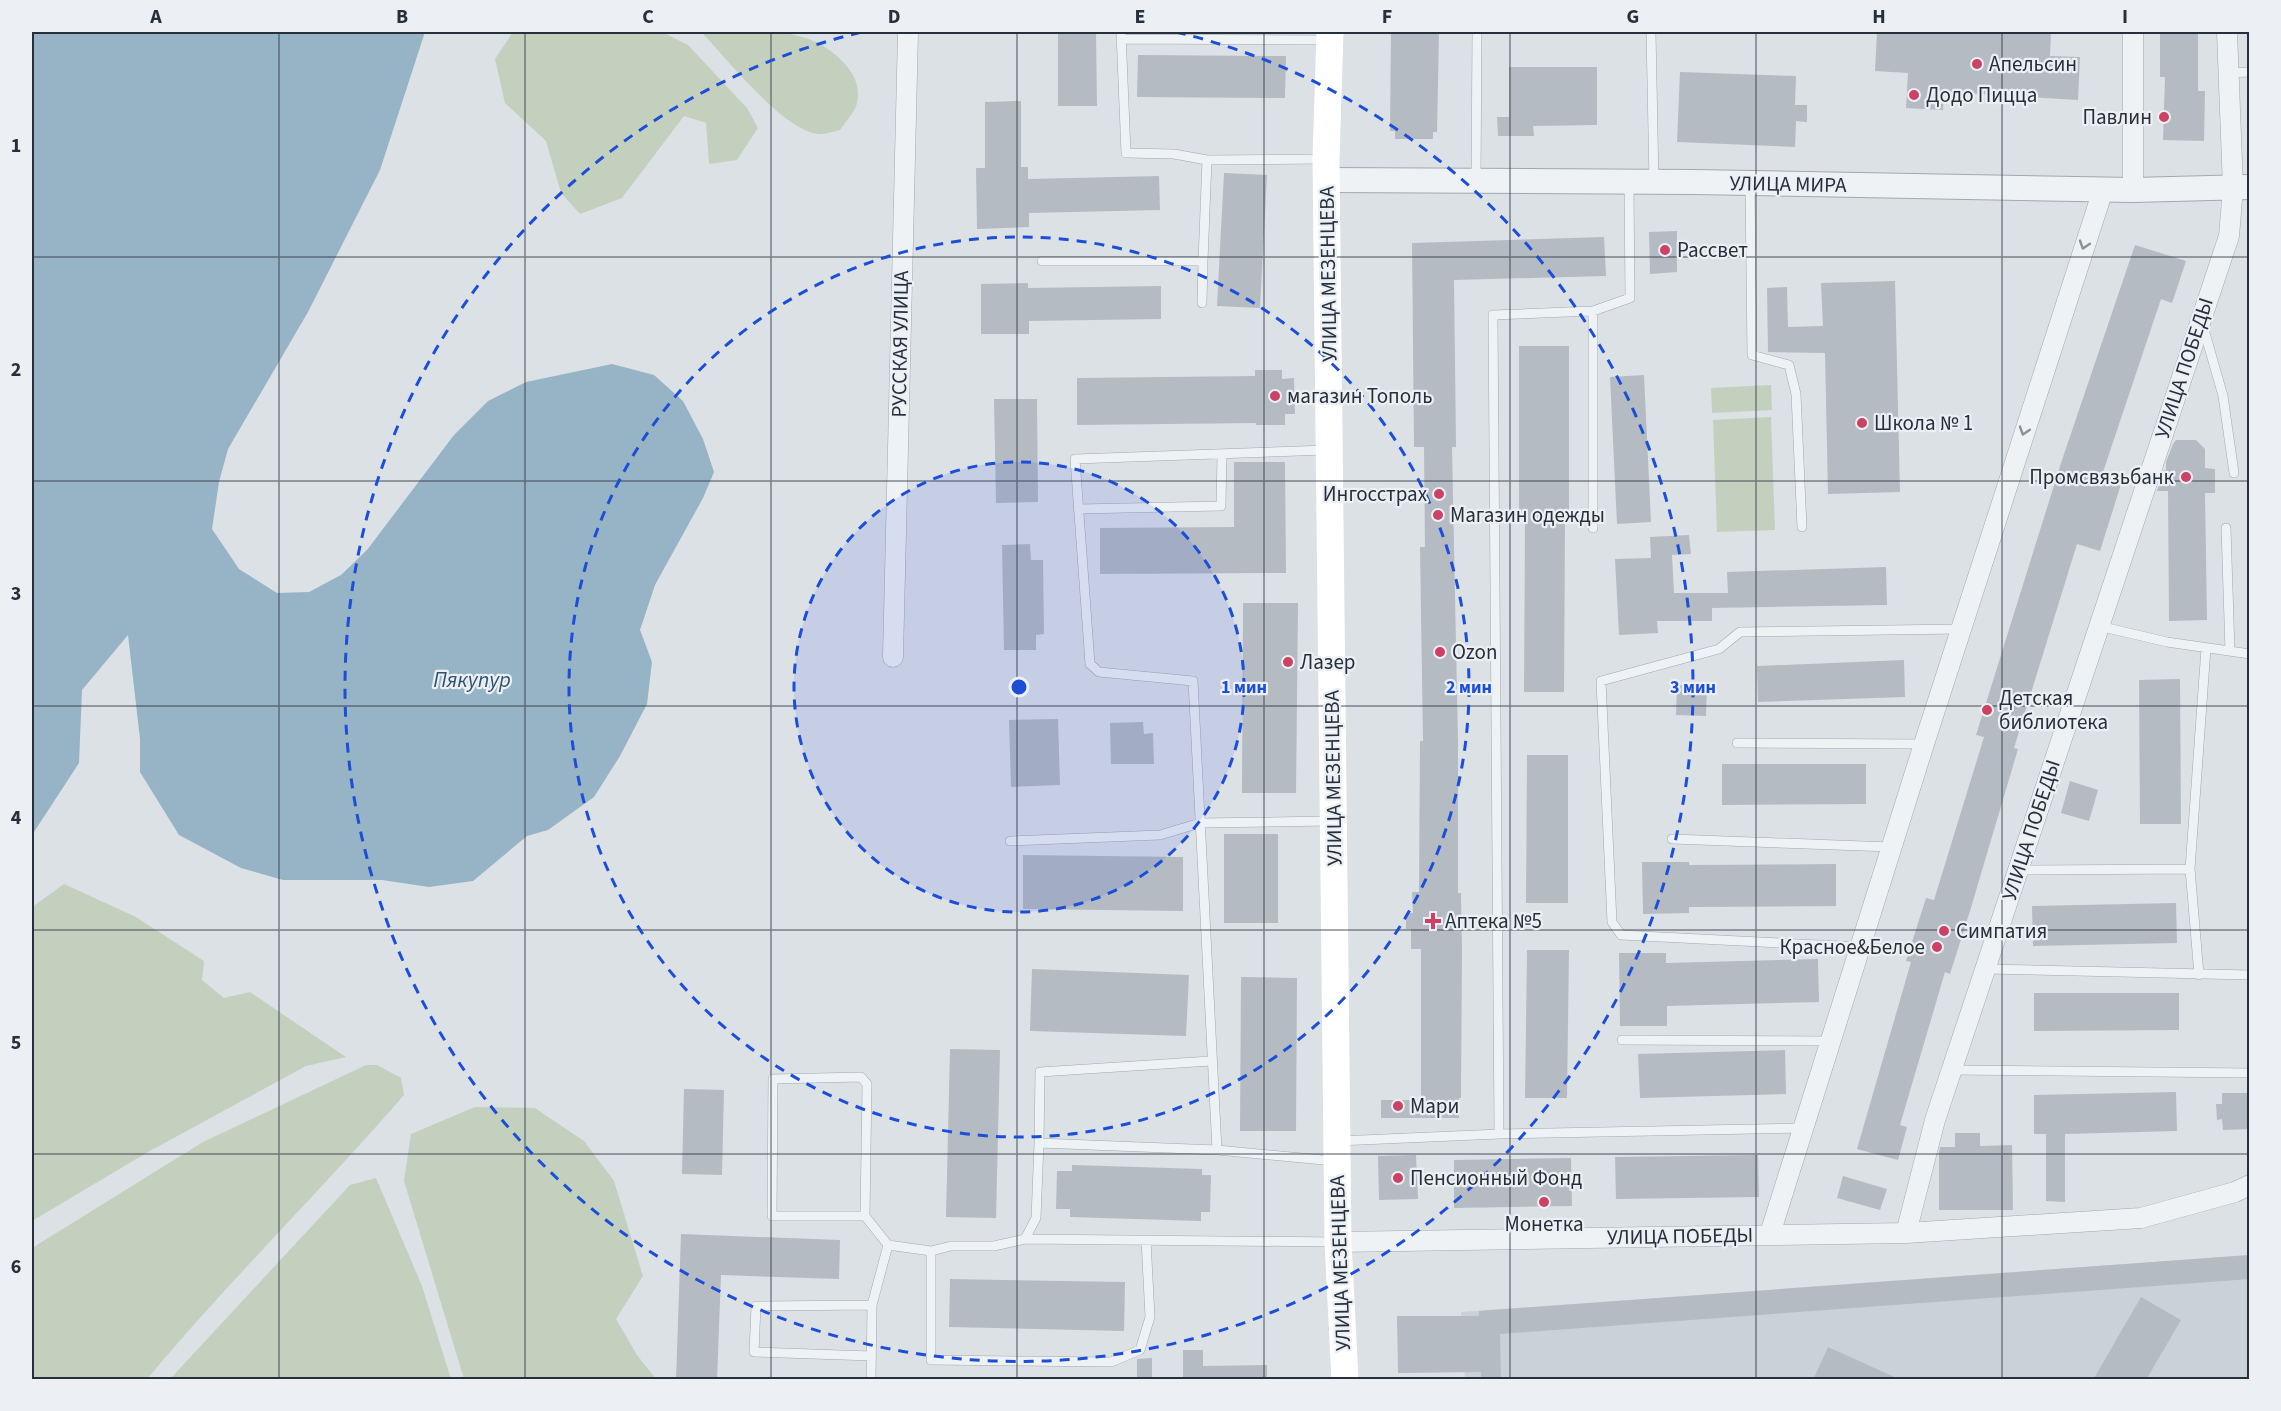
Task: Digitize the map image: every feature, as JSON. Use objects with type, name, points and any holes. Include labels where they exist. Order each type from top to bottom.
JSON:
[{"type":"main road","name":"УЛИЦА МЕЗЕНЦЕВА","points":[[1330,36],[1326,170],[1338,1242],[1345,1380]]},
{"type":"street","name":"РУССКАЯ УЛИЦА","points":[[893,657],[908,32]]},
{"type":"street","points":[[2133,32],[2133,190]]},
{"type":"street","name":"УЛИЦА ПОБЕДЫ","points":[[1906,1233],[1935,1120],[2229,236],[2241,188],[2228,73],[2227,32]]},
{"type":"street","name":"УЛИЦА МИРА","points":[[1326,170],[1476,181],[1750,183],[2103,190],[2241,188]]},
{"type":"street","name":"УЛИЦА ПОБЕДЫ","points":[[1770,1234],[1891,847],[2103,190]]},
{"type":"street","name":"УЛИЦА ПОБЕДЫ","points":[[1338,1242],[1906,1233],[2141,1218],[2235,1192],[2250,1185]]},
{"type":"lane","points":[[1476,181],[1477,32]]},
{"type":"lane","points":[[1651,32],[1654,182]]},
{"type":"lane","points":[[1326,170],[1207,160],[1174,154],[1126,153],[1121,35],[1330,36]]},
{"type":"lane","points":[[2228,73],[2250,72]]},
{"type":"lane","points":[[1202,303],[1207,160]]},
{"type":"lane","points":[[1499,1134],[1493,315],[1593,311],[1630,298],[1629,182]]},
{"type":"lane","points":[[1750,183],[1752,355],[1789,365],[1796,394],[1802,526]]},
{"type":"lane","points":[[1042,261],[1203,261]]},
{"type":"lane","points":[[1593,311],[1593,528]]},
{"type":"lane","points":[[2201,318],[2223,396],[2234,473]]},
{"type":"lane","points":[[1217,1150],[1193,681],[1099,672],[1090,664],[1075,459],[1330,450]]},
{"type":"lane","points":[[1078,509],[1221,506],[1222,454]]},
{"type":"lane","points":[[2226,528],[2230,651]]},
{"type":"lane","points":[[2099,626],[2167,642],[2250,654]]},
{"type":"lane","points":[[1860,947],[1621,935],[1612,922],[1601,681],[1719,649],[1740,632],[1961,629]]},
{"type":"lane","points":[[2199,975],[2190,869],[2206,648]]},
{"type":"lane","points":[[1737,743],[1924,744]]},
{"type":"lane","points":[[1010,841],[1161,835],[1200,823],[1334,821]]},
{"type":"lane","points":[[1672,839],[1891,847]]},
{"type":"lane","points":[[2018,870],[2190,869]]},
{"type":"lane","points":[[1986,969],[2250,975]]},
{"type":"lane","points":[[1622,1040],[1831,1041]]},
{"type":"lane","points":[[1025,1239],[1036,1218],[1040,1072],[1211,1061]]},
{"type":"lane","points":[[1952,1070],[2250,1073]]},
{"type":"lane","points":[[865,1216],[772,1216],[773,1079],[861,1077],[867,1084],[865,1216],[888,1245],[932,1251],[951,1246],[994,1246],[1025,1239],[1338,1242]]},
{"type":"lane","points":[[1039,1143],[1217,1150],[1337,1151],[1499,1134],[1804,1128]]},
{"type":"lane","points":[[932,1251],[931,1360],[1111,1362],[1140,1350],[1150,1317],[1146,1240]]},
{"type":"lane","points":[[871,1380],[872,1305],[888,1245]]},
{"type":"lane","points":[[871,1356],[754,1352],[756,1306],[872,1305]]},
{"type":"shaded area","points":[[2249,1255],[2249,1379],[1465,1379],[1461,1312]]},
{"type":"green space","points":[[763,31],[801,37],[819,44],[835,54],[854,76],[858,93],[854,110],[840,130],[826,134],[807,131],[791,122],[758,94],[704,35],[704,32]]},
{"type":"green space","points":[[513,32],[662,32],[688,45],[747,108],[758,128],[737,160],[709,164],[706,123],[684,116],[622,198],[580,214],[561,193],[546,141],[505,103],[495,59]]},
{"type":"green space","points":[[1771,385],[1772,410],[1712,413],[1711,388]]},
{"type":"green space","points":[[1771,417],[1775,530],[1717,532],[1713,420]]},
{"type":"green space","points":[[64,884],[136,917],[204,961],[202,980],[224,998],[250,992],[346,1057],[306,1066],[148,1152],[32,1221],[32,907]]},
{"type":"green space","points":[[366,1065],[377,1065],[401,1078],[404,1095],[147,1379],[32,1379],[32,1248],[203,1142]]},
{"type":"green space","points":[[475,1107],[535,1108],[584,1141],[614,1181],[643,1276],[616,1319],[637,1355],[656,1379],[464,1379],[404,1181],[411,1134]]},
{"type":"green space","points":[[376,1178],[422,1286],[451,1379],[170,1379],[350,1185]]},
{"type":"water","name":"Пякупур","points":[[32,32],[425,32],[380,170],[308,312],[228,449],[219,482],[212,529],[239,569],[277,593],[309,592],[341,575],[367,550],[454,435],[488,401],[526,382],[612,364],[654,375],[683,401],[703,439],[714,472],[703,498],[655,585],[640,630],[652,662],[647,704],[620,756],[594,797],[548,830],[527,836],[473,881],[429,887],[382,880],[283,880],[241,868],[179,835],[140,772],[140,739],[128,635],[82,690],[79,763],[32,835]]},
{"type":"building","points":[[1058,32],[1096,32],[1097,106],[1058,106]]},
{"type":"building","points":[[1391,32],[1439,32],[1437,132],[1433,132],[1433,139],[1395,139],[1395,131],[1390,131]]},
{"type":"building","name":"Апельсин","points":[[1877,32],[2051,32],[2050,56],[2080,57],[2078,100],[1944,92],[1943,110],[1906,108],[1908,73],[1875,71]]},
{"type":"building","points":[[2160,32],[2198,32],[2198,91],[2205,91],[2204,141],[2163,140],[2165,77],[2160,77]]},
{"type":"building","points":[[1138,55],[1286,56],[1285,98],[1137,97]]},
{"type":"building","points":[[1509,67],[1597,67],[1597,125],[1533,126],[1534,136],[1498,136],[1497,117],[1509,117]]},
{"type":"building","points":[[1680,72],[1796,76],[1795,105],[1807,105],[1807,122],[1796,121],[1795,147],[1677,142]]},
{"type":"building","points":[[1021,101],[1021,167],[1028,167],[1028,179],[1159,176],[1160,210],[1029,213],[1029,227],[977,229],[976,168],[985,168],[985,102]]},
{"type":"building","points":[[1224,173],[1267,175],[1260,308],[1217,306]]},
{"type":"building","points":[[1677,231],[1677,272],[1650,274],[1649,232]]},
{"type":"building","points":[[1604,237],[1606,276],[1454,280],[1456,447],[1452,447],[1458,741],[1458,893],[1461,893],[1462,951],[1461,1098],[1459,1098],[1459,1118],[1381,1118],[1381,1100],[1421,1100],[1421,949],[1411,949],[1411,929],[1406,929],[1406,913],[1413,913],[1412,892],[1419,892],[1420,741],[1423,741],[1420,547],[1425,547],[1424,447],[1414,447],[1412,243]]},
{"type":"building","points":[[2135,245],[2186,261],[2172,303],[2161,299],[2102,475],[2122,481],[2100,551],[2077,544],[2014,748],[2018,749],[1970,911],[1950,974],[1945,972],[1900,1125],[1907,1127],[1898,1160],[1857,1149],[1911,962],[1906,961],[1926,898],[1934,900],[1984,737],[1976,735],[2061,463]]},
{"type":"building","name":"Школа № 1","points":[[1895,281],[1900,492],[1828,494],[1825,353],[1768,352],[1767,288],[1787,287],[1788,327],[1823,326],[1821,283]]},
{"type":"building","points":[[1028,283],[1028,288],[1161,286],[1161,319],[1029,321],[1029,334],[981,334],[981,284]]},
{"type":"building","points":[[1519,346],[1569,346],[1569,518],[1565,518],[1564,692],[1524,692],[1525,518],[1519,518]]},
{"type":"building","points":[[1255,370],[1282,370],[1282,379],[1294,378],[1295,414],[1285,414],[1285,425],[1256,425],[1256,423],[1077,425],[1077,378],[1255,376]]},
{"type":"building","points":[[1644,375],[1651,522],[1617,524],[1610,377]]},
{"type":"building","points":[[994,399],[1037,399],[1038,502],[996,503]]},
{"type":"building","points":[[2176,440],[2196,440],[2205,449],[2205,468],[2215,469],[2215,493],[2205,493],[2207,620],[2169,621],[2168,491],[2157,491]]},
{"type":"building","points":[[1234,462],[1285,462],[1286,573],[1100,574],[1100,528],[1234,527]]},
{"type":"building","points":[[1689,535],[1691,554],[1672,555],[1674,593],[1728,593],[1727,572],[1886,567],[1887,605],[1712,608],[1712,621],[1657,621],[1658,633],[1619,635],[1615,559],[1651,558],[1650,537]]},
{"type":"building","points":[[1030,544],[1031,560],[1043,560],[1044,634],[1036,635],[1036,650],[1004,650],[1002,545]]},
{"type":"building","points":[[1243,603],[1298,603],[1296,793],[1242,793]]},
{"type":"building","points":[[1904,660],[1905,697],[1758,702],[1757,666]]},
{"type":"building","points":[[2180,679],[2181,824],[2140,824],[2139,680]]},
{"type":"building","points":[[1707,684],[1706,716],[1676,715],[1677,685]]},
{"type":"building","points":[[1058,719],[1060,785],[1011,787],[1009,720]]},
{"type":"building","points":[[1143,722],[1144,734],[1153,733],[1154,764],[1111,764],[1110,723]]},
{"type":"building","points":[[1527,755],[1568,755],[1568,903],[1526,903]]},
{"type":"building","points":[[1722,764],[1866,764],[1866,804],[1722,805]]},
{"type":"building","points":[[2070,781],[2098,790],[2089,821],[2061,813]]},
{"type":"building","points":[[1224,834],[1278,834],[1278,923],[1224,923]]},
{"type":"building","points":[[1023,855],[1183,857],[1183,911],[1023,909]]},
{"type":"building","points":[[1642,862],[1689,862],[1689,865],[1836,864],[1836,906],[1689,907],[1689,913],[1643,914]]},
{"type":"building","points":[[2176,903],[2177,943],[2033,946],[2032,906]]},
{"type":"building","points":[[1527,950],[1569,950],[1567,1098],[1525,1098]]},
{"type":"building","points":[[1619,953],[1666,953],[1666,963],[1818,959],[1819,1002],[1667,1006],[1667,1026],[1620,1026]]},
{"type":"building","points":[[1032,969],[1189,975],[1186,1036],[1030,1031]]},
{"type":"building","points":[[1241,977],[1297,978],[1296,1131],[1240,1131]]},
{"type":"building","points":[[2034,993],[2179,993],[2179,1030],[2034,1031]]},
{"type":"building","points":[[950,1049],[1000,1050],[996,1218],[946,1217]]},
{"type":"building","points":[[1785,1050],[1786,1094],[1640,1098],[1638,1054]]},
{"type":"building","points":[[684,1089],[724,1090],[722,1175],[682,1174]]},
{"type":"building","points":[[2176,1092],[2177,1131],[2065,1134],[2065,1202],[2046,1201],[2046,1134],[2034,1134],[2034,1095]]},
{"type":"building","points":[[2222,1093],[2250,1093],[2250,1129],[2223,1130],[2222,1119],[2217,1120],[2216,1104],[2222,1104]]},
{"type":"building","points":[[1955,1133],[1980,1133],[1980,1146],[2012,1145],[2013,1210],[1939,1210],[1940,1147],[1955,1147]]},
{"type":"building","name":"Пенсионный Фонд","points":[[1416,1155],[1418,1199],[1379,1200],[1378,1156]]},
{"type":"building","points":[[1758,1155],[1759,1197],[1616,1199],[1615,1157]]},
{"type":"building","points":[[1571,1158],[1572,1206],[1454,1208],[1454,1160]]},
{"type":"building","points":[[1072,1165],[1202,1169],[1202,1175],[1211,1175],[1210,1212],[1201,1212],[1201,1221],[1070,1217],[1070,1209],[1056,1209],[1057,1171],[1072,1171]]},
{"type":"building","points":[[1843,1176],[1887,1189],[1880,1210],[1837,1198]]},
{"type":"building","points":[[681,1234],[840,1240],[839,1279],[721,1275],[717,1380],[676,1380]]},
{"type":"building","points":[[2250,1255],[2250,1279],[1500,1334],[1501,1380],[1481,1380],[1481,1372],[1398,1373],[1397,1316],[1479,1316],[1479,1311]]},
{"type":"building","points":[[950,1279],[1125,1282],[1124,1331],[949,1327]]},
{"type":"building","points":[[2141,1297],[2181,1320],[2146,1380],[2093,1380]]},
{"type":"building","points":[[1828,1347],[1901,1380],[1813,1380]]},
{"type":"building","points":[[1183,1350],[1203,1350],[1203,1366],[1267,1365],[1267,1380],[1183,1380]]},
{"type":"building","points":[[1152,1358],[1152,1380],[1137,1380],[1137,1359]]},
{"type":"place","name":"Апельсин","points":[[1977,64]]},
{"type":"place","name":"Додо Пицца","points":[[1914,95]]},
{"type":"place","name":"Павлин","points":[[2164,117]]},
{"type":"place","name":"Рассвет","points":[[1665,250]]},
{"type":"place","name":"магазин Тополь","points":[[1275,396]]},
{"type":"place","name":"Школа № 1","points":[[1862,423]]},
{"type":"place","name":"Промсвязьбанк","points":[[2186,477]]},
{"type":"place","name":"Ингосстрах","points":[[1439,494]]},
{"type":"place","name":"Магазин одежды","points":[[1438,515]]},
{"type":"place","name":"Ozon","points":[[1440,652]]},
{"type":"place","name":"Лазер","points":[[1288,662]]},
{"type":"place","name":"Детская библиотека","points":[[1987,710]]},
{"type":"place","name":"Аптека №5","points":[[1433,921]]},
{"type":"place","name":"Симпатия","points":[[1944,931]]},
{"type":"place","name":"Красное&Белое","points":[[1937,947]]},
{"type":"place","name":"Мари","points":[[1398,1106]]},
{"type":"place","name":"Пенсионный Фонд","points":[[1398,1178]]},
{"type":"place","name":"Монетка","points":[[1544,1202]]}]
